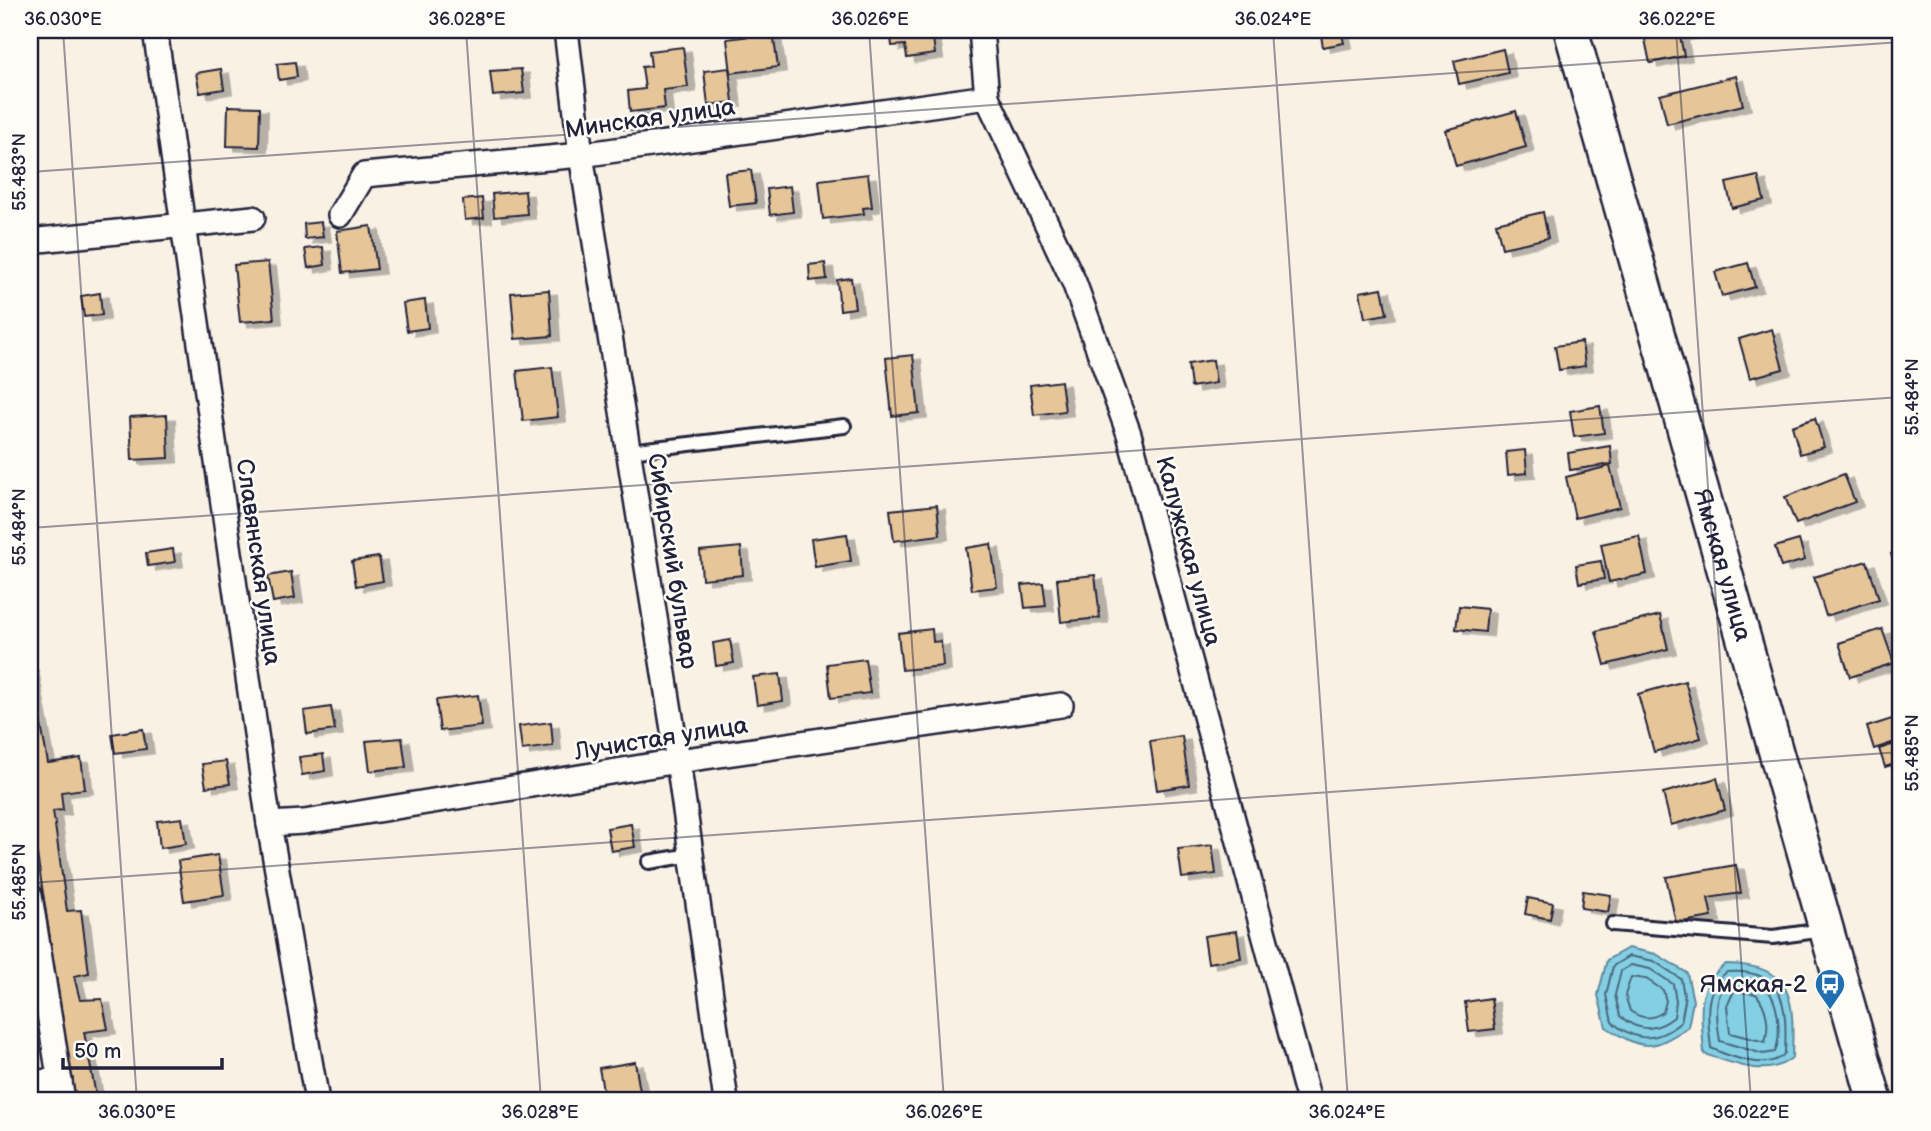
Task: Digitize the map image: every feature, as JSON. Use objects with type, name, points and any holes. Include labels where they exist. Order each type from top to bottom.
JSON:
[{"type":"main road","name":"Ямская улица","points":[[1571,30],[1875,1101]]},
{"type":"street","name":"Славянская улица","points":[[155,30],[186,227],[269,824],[317,1101]]},
{"type":"street","name":"Сибирский бульвар","points":[[566,30],[581,155],[678,761],[726,1101]]},
{"type":"street","name":"Калужская улица","points":[[981,30],[987,97],[1074,282],[1129,434],[1309,1101]]},
{"type":"street","name":"Минская улица","points":[[340,215],[364,175],[581,155],[987,97]]},
{"type":"street","points":[[30,241],[253,218]]},
{"type":"street","name":"Лучистая улица","points":[[269,824],[304,822],[678,761],[1061,705]]},
{"type":"street","points":[[30,896],[62,1091],[30,1082]]},
{"type":"lane","points":[[629,451],[844,426]]},
{"type":"lane","points":[[649,862],[691,855]]},
{"type":"lane","points":[[1613,924],[1773,937],[1828,929]]},
{"type":"water","points":[[1628,948],[1656,954],[1687,973],[1693,1001],[1688,1027],[1656,1044],[1629,1041],[1606,1027],[1598,995],[1607,960]]},
{"type":"water","points":[[1726,964],[1766,971],[1786,989],[1792,1019],[1792,1058],[1771,1068],[1760,1068],[1738,1065],[1704,1054],[1701,1016],[1704,993],[1715,973]]},
{"type":"building","points":[[890,30],[932,30],[935,54],[907,58],[905,45],[892,46]]},
{"type":"building","points":[[1320,30],[1341,30],[1344,43],[1323,47]]},
{"type":"building","points":[[1643,30],[1703,31],[1680,36],[1684,56],[1650,63]]},
{"type":"building","points":[[773,33],[778,67],[731,73],[727,39]]},
{"type":"building","points":[[683,47],[688,87],[663,90],[665,108],[630,112],[628,91],[645,89],[642,67],[651,66],[649,51]]},
{"type":"building","points":[[1503,49],[1508,73],[1459,84],[1454,61]]},
{"type":"building","points":[[295,62],[297,77],[279,80],[277,64]]},
{"type":"building","points":[[729,68],[733,102],[708,105],[704,71]]},
{"type":"building","points":[[221,69],[224,89],[200,93],[196,73]]},
{"type":"building","points":[[521,69],[524,93],[493,96],[490,71]]},
{"type":"building","points":[[1736,76],[1743,105],[1667,124],[1660,95]]},
{"type":"building","points":[[228,106],[260,107],[259,147],[227,146]]},
{"type":"building","points":[[1516,111],[1526,147],[1456,166],[1446,130]]},
{"type":"building","points":[[751,170],[756,203],[729,206],[725,173]]},
{"type":"building","points":[[868,174],[872,207],[863,208],[864,214],[823,219],[819,180]]},
{"type":"building","points":[[1758,176],[1764,200],[1732,208],[1726,183]]},
{"type":"building","points":[[790,186],[793,212],[770,215],[767,189]]},
{"type":"building","points":[[525,191],[527,214],[494,217],[492,194]]},
{"type":"building","points":[[482,198],[484,218],[465,220],[463,200]]},
{"type":"building","points":[[1543,212],[1548,238],[1502,248],[1496,223]]},
{"type":"building","points":[[321,222],[323,237],[305,239],[304,224]]},
{"type":"building","points":[[371,226],[377,269],[342,273],[337,231]]},
{"type":"building","points":[[323,247],[325,265],[308,268],[305,249]]},
{"type":"building","points":[[268,262],[274,319],[240,322],[234,265]]},
{"type":"building","points":[[825,263],[827,279],[810,281],[809,265]]},
{"type":"building","points":[[1748,263],[1755,287],[1722,296],[1715,272]]},
{"type":"building","points":[[851,278],[855,308],[840,310],[837,280]]},
{"type":"building","points":[[1382,288],[1387,314],[1365,318],[1360,292]]},
{"type":"building","points":[[549,290],[552,336],[515,339],[511,293]]},
{"type":"building","points":[[100,293],[102,315],[84,317],[81,296]]},
{"type":"building","points":[[425,300],[428,328],[407,331],[403,303]]},
{"type":"building","points":[[1772,329],[1783,369],[1750,378],[1739,339]]},
{"type":"building","points":[[1582,342],[1585,366],[1559,370],[1555,346]]},
{"type":"building","points":[[913,355],[919,413],[892,416],[886,358]]},
{"type":"building","points":[[1213,360],[1216,383],[1191,387],[1188,364]]},
{"type":"building","points":[[552,367],[558,417],[523,421],[517,371]]},
{"type":"building","points":[[1061,381],[1065,411],[1034,415],[1030,385]]},
{"type":"building","points":[[1600,406],[1604,433],[1574,437],[1570,411]]},
{"type":"building","points":[[167,415],[169,458],[132,460],[130,417]]},
{"type":"building","points":[[1815,418],[1824,447],[1800,454],[1792,426]]},
{"type":"building","points":[[1610,446],[1612,464],[1570,470],[1568,453]]},
{"type":"building","points":[[1525,450],[1527,473],[1508,475],[1506,452]]},
{"type":"building","points":[[1610,466],[1620,507],[1575,518],[1566,477]]},
{"type":"building","points":[[1844,474],[1855,502],[1796,524],[1785,497]]},
{"type":"building","points":[[937,505],[940,535],[894,541],[890,510]]},
{"type":"building","points":[[847,534],[851,561],[815,567],[811,539]]},
{"type":"building","points":[[1639,536],[1647,574],[1609,582],[1601,544]]},
{"type":"building","points":[[1799,540],[1805,560],[1781,567],[1775,547]]},
{"type":"building","points":[[991,544],[997,587],[972,590],[966,548]]},
{"type":"building","points":[[741,547],[743,575],[702,579],[700,551]]},
{"type":"building","points":[[173,549],[175,562],[148,566],[146,553]]},
{"type":"building","points":[[1901,551],[1901,573],[1898,574],[1891,554]]},
{"type":"building","points":[[379,557],[383,581],[356,586],[352,561]]},
{"type":"building","points":[[1601,561],[1604,579],[1579,583],[1576,565]]},
{"type":"building","points":[[1867,561],[1879,599],[1826,616],[1814,577]]},
{"type":"building","points":[[291,572],[295,598],[273,602],[268,576]]},
{"type":"building","points":[[1095,575],[1100,618],[1061,622],[1057,579]]},
{"type":"building","points":[[1043,583],[1046,606],[1025,608],[1022,585]]},
{"type":"building","points":[[1459,606],[1487,609],[1485,632],[1456,629]]},
{"type":"building","points":[[1660,615],[1668,649],[1605,665],[1596,631]]},
{"type":"building","points":[[932,629],[933,642],[941,641],[943,666],[902,670],[898,633]]},
{"type":"building","points":[[1882,629],[1894,663],[1850,677],[1839,643]]},
{"type":"building","points":[[730,640],[734,663],[716,666],[713,643]]},
{"type":"building","points":[[865,659],[870,693],[831,698],[827,664]]},
{"type":"building","points":[[30,665],[48,763],[81,758],[85,789],[61,792],[63,810],[53,811],[67,911],[81,910],[89,973],[74,976],[80,1000],[102,999],[108,1029],[84,1032],[97,1101],[75,1101],[30,809]]},
{"type":"building","points":[[780,674],[783,701],[757,705],[753,677]]},
{"type":"building","points":[[1685,681],[1701,738],[1654,752],[1638,694]]},
{"type":"building","points":[[478,695],[482,726],[440,731],[436,700]]},
{"type":"building","points":[[331,707],[335,730],[307,734],[304,711]]},
{"type":"building","points":[[1901,716],[1901,740],[1874,749],[1867,727]]},
{"type":"building","points":[[551,722],[553,746],[522,750],[519,726]]},
{"type":"building","points":[[143,729],[146,749],[115,753],[112,734]]},
{"type":"building","points":[[1182,736],[1189,785],[1157,790],[1150,741]]},
{"type":"building","points":[[402,738],[406,767],[370,771],[366,741]]},
{"type":"building","points":[[1898,743],[1901,762],[1885,767],[1879,749]]},
{"type":"building","points":[[323,754],[325,771],[302,775],[299,757]]},
{"type":"building","points":[[226,761],[230,784],[206,787],[202,764]]},
{"type":"building","points":[[1717,778],[1725,810],[1671,825],[1663,793]]},
{"type":"building","points":[[182,818],[186,844],[160,848],[157,821]]},
{"type":"building","points":[[631,824],[635,847],[611,851],[607,828]]},
{"type":"building","points":[[1212,845],[1216,874],[1182,878],[1178,849]]},
{"type":"building","points":[[218,855],[224,895],[184,901],[178,861]]},
{"type":"building","points":[[1736,865],[1741,893],[1708,898],[1712,917],[1676,923],[1666,877]]},
{"type":"building","points":[[1583,891],[1611,895],[1608,912],[1581,908]]},
{"type":"building","points":[[1528,898],[1553,903],[1550,919],[1525,914]]},
{"type":"building","points":[[1237,931],[1241,958],[1208,963],[1204,936]]},
{"type":"building","points":[[1491,998],[1495,1029],[1469,1032],[1465,1002]]},
{"type":"building","points":[[635,1062],[641,1097],[605,1101],[599,1068]]},
{"type":"place","name":"Ямская-2","points":[[1830,1011]]}]
